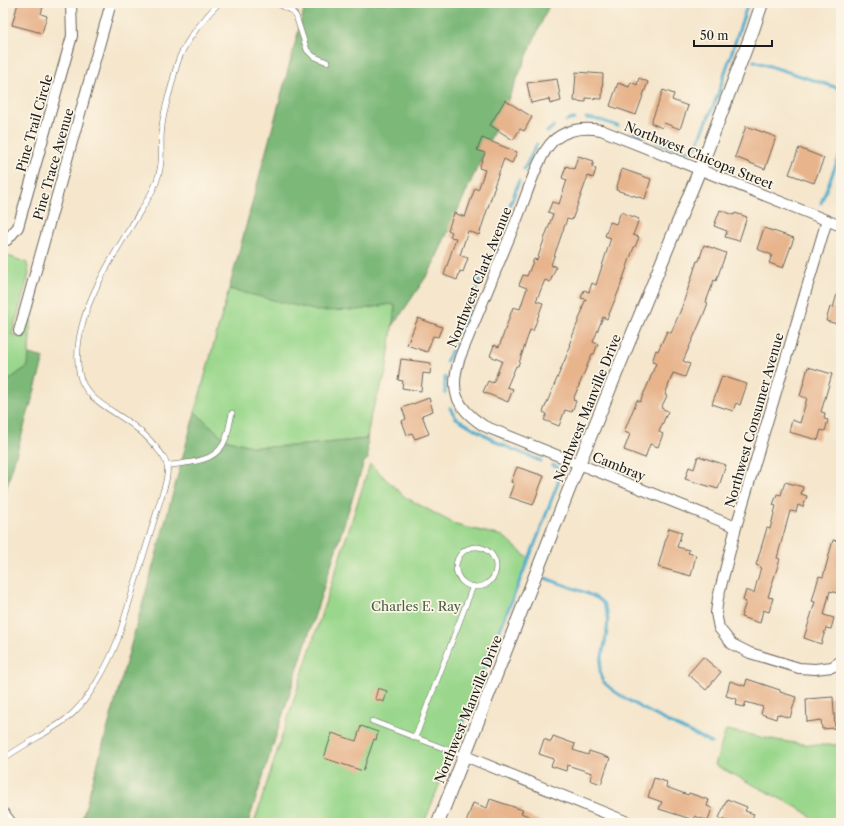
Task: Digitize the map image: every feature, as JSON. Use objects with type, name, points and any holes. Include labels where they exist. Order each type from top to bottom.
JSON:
[{"type":"street","name":"Pine Trail Circle","points":[[3,241],[7,240],[18,227],[72,36],[71,3]]},
{"type":"street","name":"Pine Trace Avenue","points":[[19,331],[111,3]]},
{"type":"street","name":"Northwest Manville Drive","points":[[438,823],[579,464],[700,169],[762,3]]},
{"type":"street","name":"Northwest Chicopa Street","points":[[548,146],[554,140],[567,132],[580,129],[594,129],[700,169],[841,226]]},
{"type":"street","name":"Northwest Clark Avenue","points":[[472,418],[465,412],[456,395],[456,370],[538,164],[548,146]]},
{"type":"street","name":"Northwest Consumer Avenue","points":[[827,220],[736,526],[718,598],[716,613],[719,628],[732,644],[750,653],[799,668],[815,670],[832,667],[841,661]]},
{"type":"street","name":"Cambray","points":[[472,418],[484,426],[736,526]]},
{"type":"street","points":[[465,756],[630,823]]},
{"type":"street","points":[[3,814],[10,823]]},
{"type":"lane","points":[[3,759],[66,719],[78,708],[110,658],[118,639],[167,479],[167,466],[162,454],[135,427],[93,399],[86,391],[78,370],[79,336],[93,295],[109,264],[147,201],[158,178],[162,159],[162,126],[180,57],[198,27],[219,3]]},
{"type":"lane","points":[[276,3],[291,10],[296,16],[307,50],[313,56],[327,62]]},
{"type":"lane","points":[[167,466],[202,460],[215,455],[221,448],[226,438],[232,413]]},
{"type":"lane","points":[[476,547],[489,552],[494,559],[496,568],[494,576],[488,583],[480,586],[473,586],[467,584],[461,579],[457,573],[456,565],[459,557],[464,551],[476,547]]},
{"type":"lane","points":[[415,738],[473,586]]},
{"type":"lane","points":[[372,721],[465,756]]},
{"type":"green space","points":[[306,3],[550,3],[503,111],[430,271],[393,326],[395,306],[391,304],[358,310],[317,311],[229,289]]},
{"type":"green space","points":[[3,254],[27,263],[29,274],[12,335],[23,338],[32,309],[28,366],[3,384]]},
{"type":"green space","points":[[229,289],[358,310],[390,304],[395,306],[386,373],[371,414],[367,439],[295,446],[254,447],[225,439],[195,412]]},
{"type":"green space","points":[[29,354],[44,358],[3,500],[3,384],[28,366]]},
{"type":"green space","points":[[195,412],[225,439],[254,447],[295,446],[366,439],[367,435],[368,459],[364,462],[248,823],[81,823],[155,559]]},
{"type":"green space","name":"Charles E. Ray","points":[[370,464],[405,497],[456,525],[503,536],[529,559],[424,823],[254,823]]},
{"type":"green space","points":[[726,730],[813,745],[841,744],[841,823],[817,823],[804,811],[715,765]]},
{"type":"building","points":[[18,3],[44,3],[41,14],[47,16],[42,33],[12,25]]},
{"type":"building","points":[[576,72],[603,74],[602,99],[586,98],[586,102],[574,101]]},
{"type":"building","points":[[639,78],[648,82],[636,115],[610,106],[618,83],[629,87],[631,82],[637,85]]},
{"type":"building","points":[[557,79],[561,101],[550,104],[549,99],[531,103],[527,83]]},
{"type":"building","points":[[663,90],[674,94],[672,100],[688,106],[680,129],[664,123],[662,128],[651,123]]},
{"type":"building","points":[[505,100],[532,117],[524,131],[520,129],[513,140],[490,125]]},
{"type":"building","points":[[746,126],[776,137],[765,169],[735,157]]},
{"type":"building","points":[[482,138],[517,152],[512,163],[504,159],[479,235],[468,231],[460,255],[468,258],[463,272],[460,271],[457,280],[444,275],[456,238],[450,237],[452,232],[448,230],[454,213],[465,217],[475,188],[478,190],[485,170],[479,168],[485,153],[477,150]]},
{"type":"building","points":[[799,148],[824,158],[814,183],[789,174]]},
{"type":"building","points":[[578,156],[594,161],[592,167],[596,169],[593,178],[588,176],[572,220],[567,219],[551,265],[556,267],[550,282],[545,280],[536,301],[543,303],[533,331],[530,330],[518,366],[516,366],[507,387],[513,389],[508,402],[483,392],[488,381],[493,383],[502,361],[490,356],[494,345],[499,347],[513,307],[520,309],[527,288],[519,285],[523,275],[527,276],[534,259],[537,260],[553,214],[548,212],[552,202],[559,204],[567,180],[562,178],[566,166],[574,169]]},
{"type":"building","points":[[622,169],[651,179],[645,199],[616,190]]},
{"type":"building","points":[[720,210],[734,215],[735,213],[747,217],[739,241],[725,237],[727,231],[714,226]]},
{"type":"building","points":[[621,212],[639,219],[633,235],[639,237],[607,319],[603,317],[593,342],[598,344],[594,354],[592,354],[573,400],[576,401],[572,412],[565,410],[559,426],[544,420],[547,414],[543,412],[571,345],[569,345],[586,299],[581,298],[584,290],[589,292],[592,283],[596,285],[611,238],[605,236],[610,222],[616,224]]},
{"type":"building","points":[[764,228],[794,238],[783,268],[769,263],[772,255],[757,249]]},
{"type":"building","points":[[704,245],[726,253],[716,281],[714,280],[706,302],[708,303],[703,316],[683,361],[690,364],[685,377],[673,373],[665,395],[667,396],[661,408],[668,411],[659,432],[663,434],[658,447],[650,444],[645,458],[624,450],[630,434],[624,432],[637,400],[640,402],[648,384],[656,363],[652,362],[656,350],[658,351],[667,331],[671,333]]},
{"type":"building","points":[[839,287],[841,287],[841,325],[826,321],[830,307],[833,308]]},
{"type":"building","points":[[418,318],[442,327],[438,337],[433,336],[427,352],[407,345]]},
{"type":"building","points":[[401,359],[431,363],[430,374],[423,373],[421,391],[402,388],[403,381],[398,380]]},
{"type":"building","points":[[808,367],[832,374],[821,412],[825,413],[824,419],[828,420],[825,431],[821,430],[818,440],[789,432],[792,420],[800,423],[807,398],[800,396]]},
{"type":"building","points":[[722,376],[747,384],[740,405],[736,403],[733,411],[712,404]]},
{"type":"building","points":[[429,398],[433,411],[422,415],[429,434],[415,439],[412,433],[407,435],[402,421],[406,419],[402,408]]},
{"type":"building","points":[[698,456],[726,465],[718,489],[685,479],[689,467],[694,469]]},
{"type":"building","points":[[517,467],[544,476],[533,505],[509,497],[514,483],[511,482]]},
{"type":"building","points":[[785,482],[803,487],[801,494],[807,496],[803,507],[798,505],[796,512],[790,511],[777,558],[780,559],[768,597],[773,598],[769,612],[763,610],[760,623],[741,617],[746,602],[743,601],[746,590],[754,593],[761,567],[756,565],[767,528],[770,529],[776,506],[773,505],[777,494],[781,495]]},
{"type":"building","points":[[669,528],[682,532],[677,547],[689,550],[688,553],[696,555],[691,576],[658,567]]},
{"type":"building","points":[[833,540],[841,542],[841,594],[830,591],[824,615],[834,618],[831,629],[826,628],[821,644],[804,638],[815,602],[812,601],[819,576],[823,577]]},
{"type":"building","points":[[703,657],[721,672],[706,690],[688,674]]},
{"type":"building","points":[[747,679],[796,697],[790,718],[777,714],[776,719],[761,714],[763,707],[746,702],[744,707],[736,705],[737,699],[726,696],[730,681],[745,686]]},
{"type":"building","points":[[378,688],[387,691],[384,702],[375,699]]},
{"type":"building","points":[[833,697],[835,728],[822,729],[821,720],[807,722],[806,699]]},
{"type":"building","points":[[361,726],[378,732],[376,740],[374,739],[363,771],[324,758],[332,733],[356,741]]},
{"type":"building","points":[[553,736],[575,744],[573,750],[588,755],[589,751],[610,758],[601,784],[590,780],[592,773],[567,765],[566,771],[551,766],[554,759],[539,754],[544,739],[551,742]]},
{"type":"building","points":[[654,778],[667,782],[666,787],[688,795],[689,793],[709,800],[707,806],[712,808],[708,821],[695,816],[694,820],[659,809],[662,802],[648,797]]},
{"type":"building","points":[[490,799],[523,810],[521,813],[544,823],[466,823],[473,803],[487,808]]},
{"type":"building","points":[[727,799],[747,807],[745,811],[754,814],[750,823],[731,823],[719,818]]},
{"type":"waterway","points":[[696,147],[717,97],[748,3]]},
{"type":"waterway","points":[[754,61],[841,89]]},
{"type":"waterway","points":[[586,118],[600,120],[618,126]]},
{"type":"waterway","points":[[566,121],[574,119]]},
{"type":"waterway","points":[[547,132],[554,126]]},
{"type":"waterway","points":[[632,131],[645,136]]},
{"type":"waterway","points":[[656,141],[680,151],[691,150]]},
{"type":"waterway","points":[[524,169],[537,144]]},
{"type":"waterway","points":[[821,203],[841,152]]},
{"type":"waterway","points":[[508,211],[519,181]]},
{"type":"waterway","points":[[493,247],[505,218]]},
{"type":"waterway","points":[[486,265],[490,256]]},
{"type":"waterway","points":[[460,333],[483,272]]},
{"type":"waterway","points":[[446,362],[455,344]]},
{"type":"waterway","points":[[445,377],[445,393]]},
{"type":"waterway","points":[[450,408],[456,418],[500,444],[541,461]]},
{"type":"waterway","points":[[458,733],[538,536],[559,480],[560,470],[552,465]]},
{"type":"waterway","points":[[545,578],[592,596],[602,602],[607,613],[608,622],[600,673],[602,679],[608,686],[634,704],[652,714],[712,743]]}]
